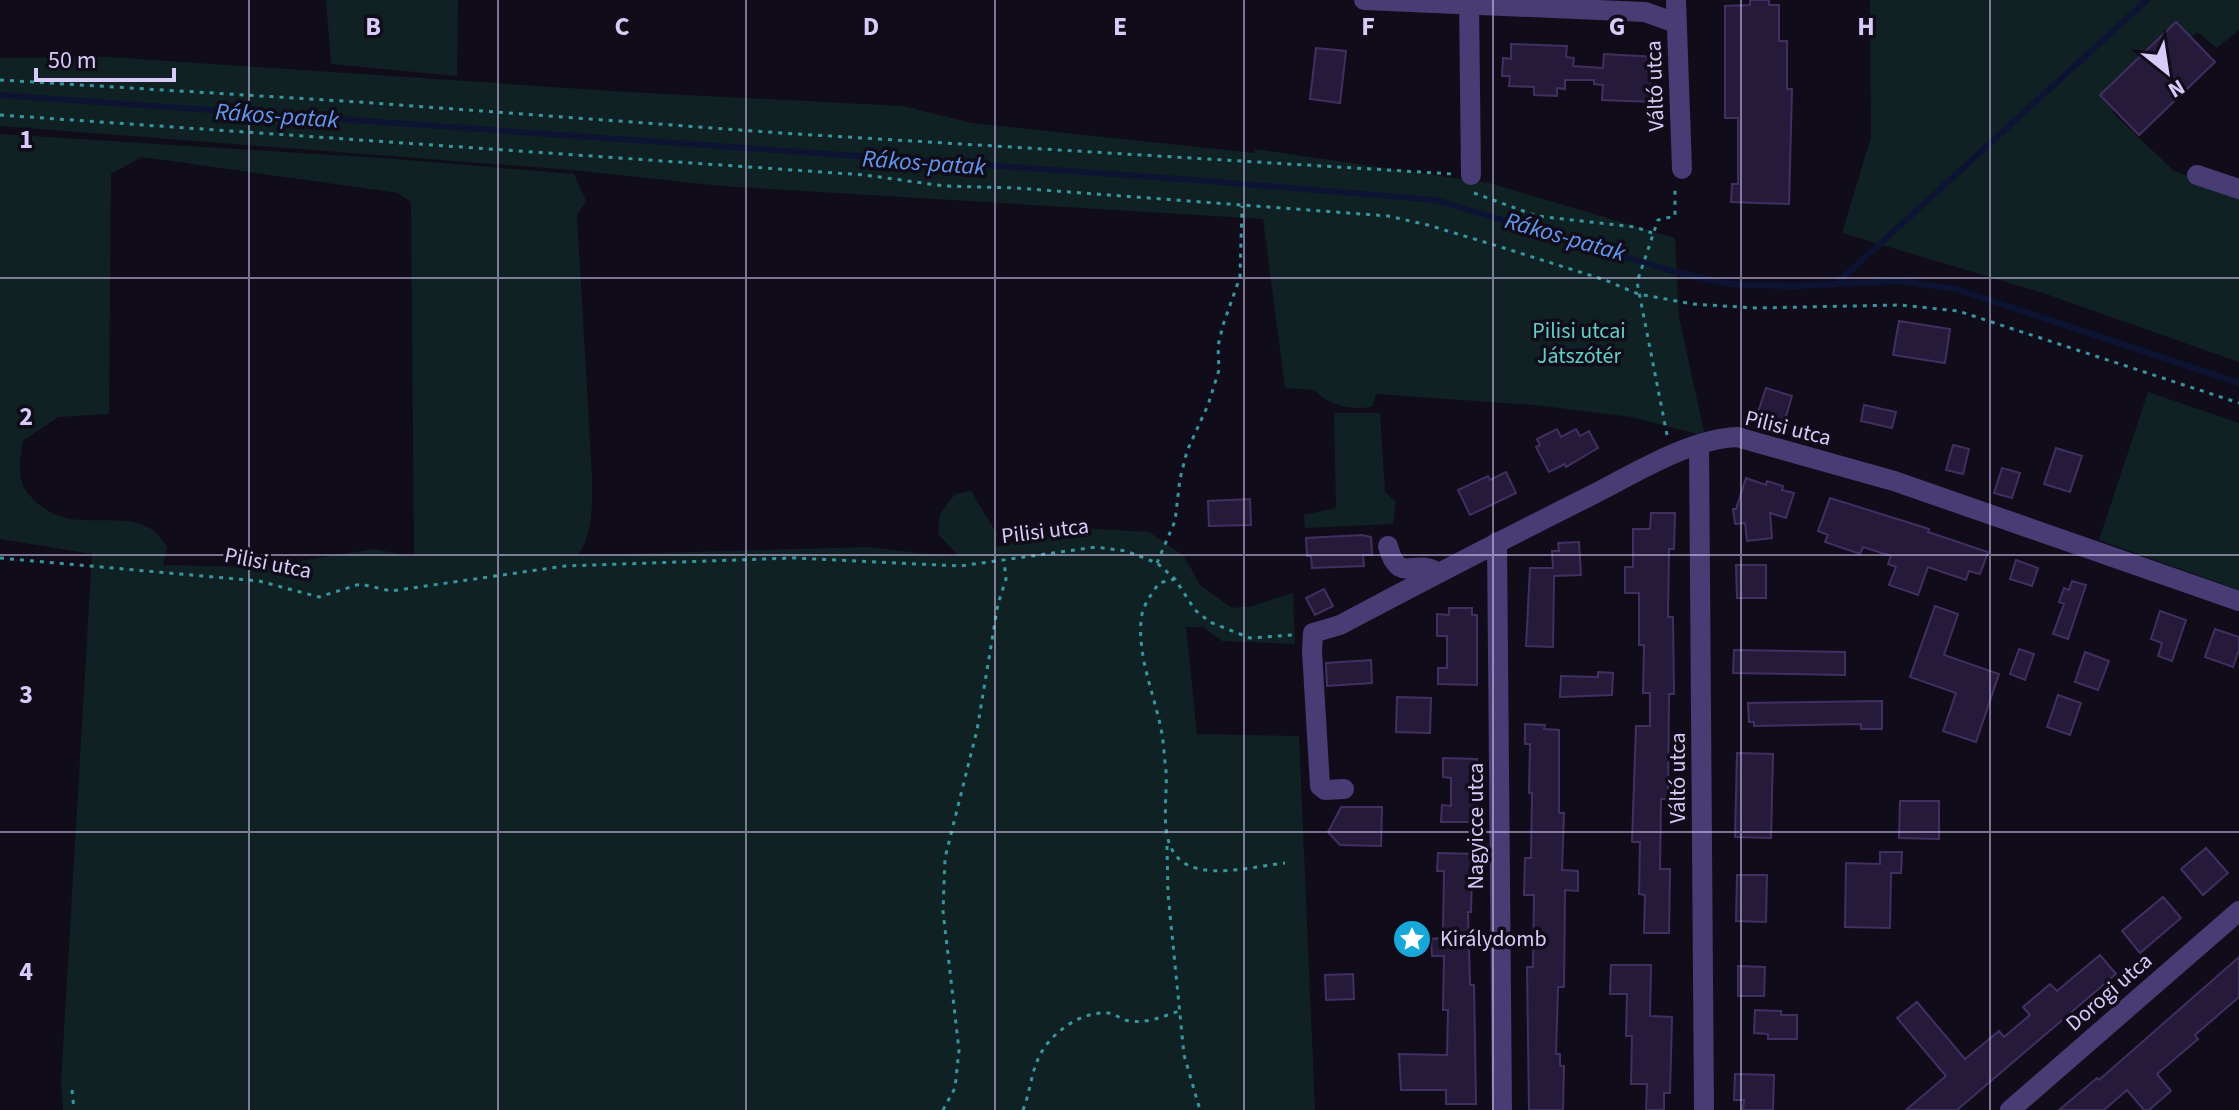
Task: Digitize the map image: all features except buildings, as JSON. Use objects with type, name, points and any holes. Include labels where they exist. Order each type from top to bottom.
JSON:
[{"type":"street","points":[[1364,0],[1469,2],[1645,12],[1676,23]]},
{"type":"street","name":"Váltó utca","points":[[1676,0],[1682,169]]},
{"type":"street","points":[[1469,2],[1471,175]]},
{"type":"street","points":[[2197,175],[2239,189]]},
{"type":"street","name":"Pilisi utca","points":[[1313,633],[1340,625],[1671,455],[1722,438],[1737,437],[1894,481],[2239,601]]},
{"type":"street","name":"Váltó utca","points":[[1699,446],[1704,1110]]},
{"type":"street","name":"Nagyicce utca","points":[[1497,542],[1502,1110]]},
{"type":"street","points":[[1388,546],[1392,562],[1401,569],[1432,568],[1438,573]]},
{"type":"street","points":[[1313,633],[1320,786],[1325,790],[1344,789]]},
{"type":"street","name":"Dorogi utca","points":[[2010,1110],[2239,911]]},
{"type":"path","points":[[0,80],[781,133],[1471,175],[1474,194],[1537,216],[1635,227],[1652,233]]},
{"type":"path","points":[[0,115],[849,174],[944,186],[1016,188],[1388,216],[1605,280],[1638,294],[1693,304],[1756,308],[1900,305],[1958,311],[2239,403]]},
{"type":"path","points":[[1671,455],[1637,282],[1658,220],[1675,216],[1675,171],[1682,169]]},
{"type":"path","points":[[1157,563],[1175,521],[1187,451],[1208,405],[1219,370],[1218,346],[1240,277],[1242,206]]},
{"type":"path","name":"Pilisi utca","points":[[0,558],[259,581],[319,597],[360,584],[391,591],[565,566],[794,558],[960,566],[1096,547],[1126,551],[1157,563],[1175,579],[1203,617],[1250,638],[1313,633]]},
{"type":"path","points":[[943,1110],[955,1088],[959,1050],[943,911],[945,858],[977,730],[998,604],[1006,579],[1004,560]]},
{"type":"path","points":[[1175,579],[1159,583],[1147,600],[1141,620],[1143,655],[1162,731],[1168,894],[1184,1055],[1200,1110]]},
{"type":"path","points":[[1167,842],[1177,858],[1187,866],[1204,872],[1285,863]]},
{"type":"path","points":[[1023,1110],[1038,1058],[1051,1038],[1074,1022],[1086,1016],[1110,1013],[1127,1021],[1151,1021],[1179,1011]]},
{"type":"path","points":[[72,1090],[74,1110]]},
{"type":"green space","points":[[326,0],[458,0],[457,76],[331,64]]},
{"type":"green space","points":[[1870,0],[2239,0],[2239,30],[2217,48],[2197,32],[2112,112],[2174,171],[2239,194],[2239,362],[2043,293],[1842,233],[1871,137]]},
{"type":"green space","name":"Pilisi utcai Játszótér","points":[[110,57],[627,92],[903,106],[972,123],[1255,153],[1255,149],[1489,183],[1675,238],[1679,317],[1705,436],[1631,417],[1535,405],[1376,394],[1372,407],[1355,408],[1333,403],[1314,390],[1285,388],[1263,219],[721,186],[572,170],[0,126],[0,58]]},
{"type":"green space","points":[[0,134],[395,159],[574,174],[586,201],[577,215],[592,475],[589,527],[578,555],[869,547],[953,557],[958,555],[938,534],[940,514],[955,494],[971,491],[997,534],[995,547],[1081,528],[1149,532],[1184,556],[1200,585],[1232,608],[1252,606],[1293,593],[1295,644],[1222,641],[1203,627],[1186,627],[1197,734],[1299,736],[1315,1110],[63,1110],[61,1082],[92,554],[0,539]],"holes":[[[142,157],[398,193],[411,202],[414,557],[374,549],[261,567],[163,565],[167,547],[147,527],[122,520],[65,518],[42,507],[29,494],[20,472],[23,441],[58,417],[109,414],[111,174]]]},
{"type":"green space","points":[[2148,392],[2239,423],[2239,590],[2099,540]]},
{"type":"green space","points":[[1334,413],[1380,413],[1385,492],[1396,502],[1393,524],[1305,528],[1304,515],[1336,508]]},
{"type":"waterway","name":"Rákos-patak","points":[[1837,283],[2147,0]]},
{"type":"waterway","name":"Rákos-patak","points":[[0,95],[1436,200],[1718,282],[1798,286],[1899,281],[1956,289],[2239,383]]},
{"type":"place","name":"Királydomb","points":[[1412,939]]}]
